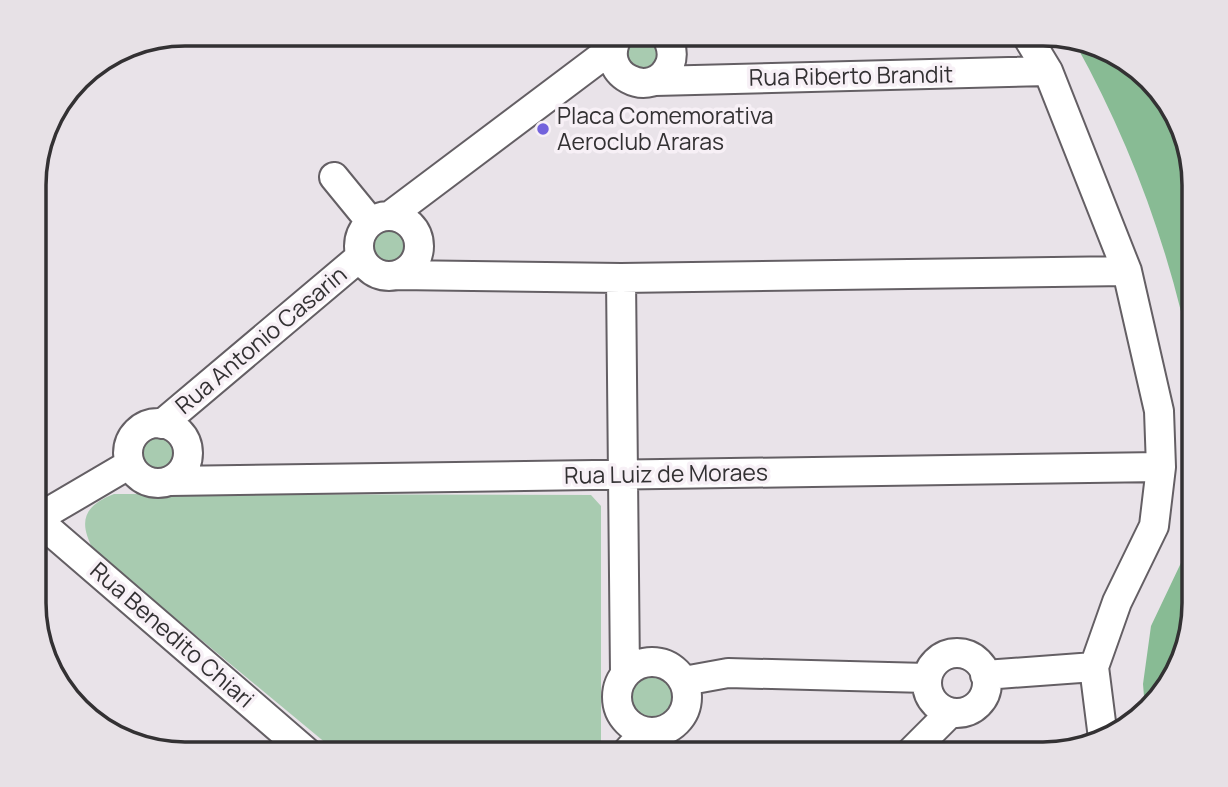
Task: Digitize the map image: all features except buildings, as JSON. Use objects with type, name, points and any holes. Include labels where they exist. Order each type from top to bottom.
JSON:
[{"type":"street","points":[[609,46],[359,237],[360,257],[372,271],[380,275],[621,278],[1127,271]]},
{"type":"street","name":"Rua Riberto Brandit","points":[[616,46],[615,66],[621,74],[636,83],[1048,71]]},
{"type":"street","points":[[654,81],[668,68],[670,46]]},
{"type":"street","points":[[1033,46],[1048,71],[1127,271],[1160,411],[1161,467],[1154,526],[1117,603],[1094,667],[1102,729]]},
{"type":"street","points":[[334,177],[381,218],[410,224],[419,242],[414,262],[398,275]]},
{"type":"street","name":"Rua Antonio Casarin","points":[[162,424],[360,257]]},
{"type":"street","points":[[621,278],[625,674],[617,693],[620,713],[635,728],[645,732],[667,730],[683,714],[687,704],[684,681],[667,665],[645,662],[634,666],[625,674]]},
{"type":"street","points":[[153,424],[162,424],[178,432],[187,449],[184,468],[170,481],[151,483],[135,472],[130,464],[129,447],[137,431],[153,424]]},
{"type":"street","points":[[46,511],[130,464]]},
{"type":"street","name":"Rua Luiz de Moraes","points":[[170,481],[1161,467]]},
{"type":"street","name":"Rua Benedito Chiari","points":[[46,526],[295,742]]},
{"type":"street","points":[[960,653],[978,662],[985,675],[986,689],[977,705],[960,713],[950,713],[934,703],[929,695],[927,678],[934,663],[941,658],[960,653]]},
{"type":"street","points":[[985,675],[1094,667]]},
{"type":"street","points":[[684,681],[728,673],[927,678]]},
{"type":"street","points":[[923,741],[950,713]]},
{"type":"street","points":[[636,741],[645,732]]},
{"type":"green space","points":[[624,46],[661,46],[657,68],[633,72],[622,49]]},
{"type":"green space","points":[[1079,51],[1121,69],[1142,86],[1164,115],[1175,140],[1182,176],[1182,316],[1148,202],[1096,82]]},
{"type":"green space","points":[[389,227],[397,228],[403,233],[408,239],[408,255],[403,261],[397,266],[389,267],[381,266],[375,261],[370,255],[369,247],[370,239],[375,233],[381,228]]},
{"type":"green space","points":[[159,433],[174,439],[180,454],[174,469],[159,475],[144,469],[138,454],[144,439]]},
{"type":"green space","points":[[114,494],[591,495],[601,506],[601,742],[324,742],[94,551],[86,532],[86,516],[104,499]]},
{"type":"green space","points":[[1182,561],[1180,629],[1168,664],[1144,698],[1143,684],[1151,626]]},
{"type":"green space","points":[[652,673],[669,680],[676,697],[669,714],[652,721],[635,714],[628,697],[635,680]]},
{"type":"place","name":"Placa Comemorativa Aeroclub Araras","points":[[543,129]]}]
